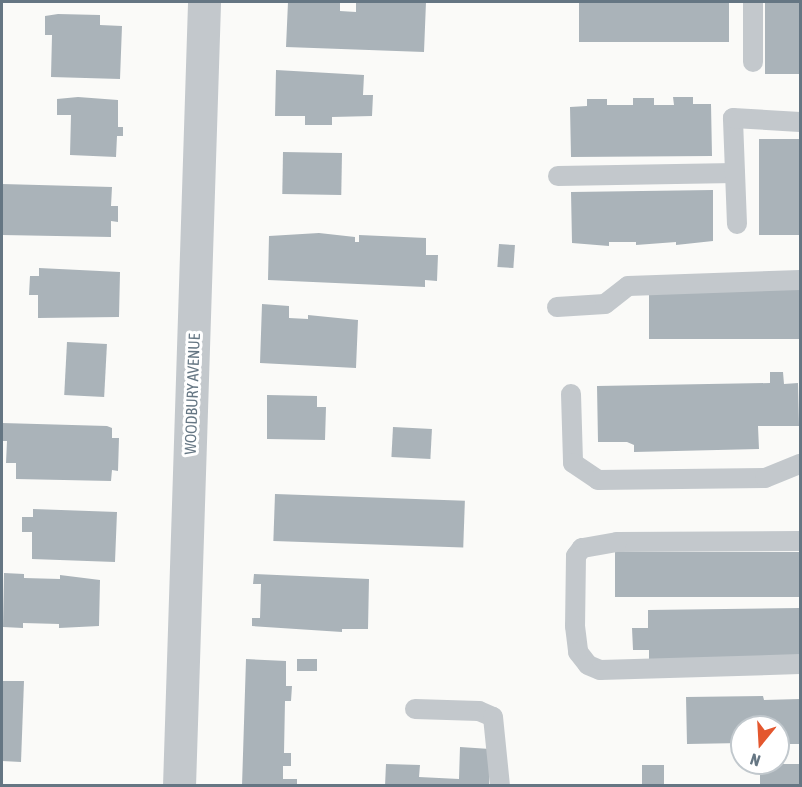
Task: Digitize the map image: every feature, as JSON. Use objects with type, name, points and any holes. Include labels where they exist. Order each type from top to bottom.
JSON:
[{"type":"street","name":"WOODBURY AVENUE","points":[[179,786],[204,2]]},
{"type":"lane","points":[[753,2],[753,62]]},
{"type":"lane","points":[[737,224],[732,118],[801,122]]},
{"type":"lane","points":[[558,176],[735,173]]},
{"type":"lane","points":[[557,307],[605,304],[628,286],[801,280]]},
{"type":"lane","points":[[571,394],[573,463],[598,480],[765,478],[801,464]]},
{"type":"lane","points":[[801,542],[588,545],[576,556],[575,626],[578,652],[588,665],[600,670],[801,664]]},
{"type":"lane","points":[[415,709],[479,711],[493,717],[500,786]]},
{"type":"building","points":[[288,2],[340,2],[340,11],[356,12],[356,2],[426,2],[424,52],[286,47]]},
{"type":"building","points":[[579,2],[729,2],[729,42],[579,42]]},
{"type":"building","points":[[765,2],[800,2],[800,74],[765,74]]},
{"type":"building","points":[[100,15],[100,25],[122,26],[120,79],[51,77],[52,35],[45,35],[45,16]]},
{"type":"building","points":[[276,70],[364,75],[363,95],[373,95],[372,116],[332,117],[332,125],[305,125],[305,116],[275,116]]},
{"type":"building","points":[[78,97],[118,100],[118,127],[123,127],[123,136],[117,136],[116,157],[70,155],[71,115],[57,115],[57,99]]},
{"type":"building","points":[[673,97],[693,97],[693,104],[711,104],[712,156],[571,157],[570,107],[587,106],[587,99],[607,99],[607,105],[633,105],[633,98],[654,98],[654,105],[674,105]]},
{"type":"building","points":[[759,139],[800,139],[800,235],[759,235]]},
{"type":"building","points":[[283,152],[342,153],[341,195],[282,194]]},
{"type":"building","points":[[2,184],[112,187],[111,206],[118,206],[118,222],[111,221],[111,237],[2,235]]},
{"type":"building","points":[[713,190],[713,241],[676,245],[676,242],[636,245],[636,242],[609,242],[609,246],[572,243],[571,192]]},
{"type":"building","points":[[319,233],[355,237],[355,242],[359,242],[359,235],[426,238],[426,255],[438,255],[437,281],[425,280],[425,287],[268,280],[269,236]]},
{"type":"building","points":[[499,244],[515,245],[513,268],[497,267]]},
{"type":"building","points":[[39,268],[120,272],[119,317],[38,318],[38,295],[29,295],[30,276],[39,276]]},
{"type":"building","points":[[649,288],[800,288],[800,339],[649,339]]},
{"type":"building","points":[[262,304],[289,306],[289,318],[308,319],[308,315],[358,320],[356,368],[260,363]]},
{"type":"building","points":[[67,342],[107,344],[104,397],[64,395]]},
{"type":"building","points":[[770,372],[783,372],[784,384],[798,383],[799,426],[758,426],[759,449],[634,452],[634,445],[627,442],[598,442],[597,386],[770,383]]},
{"type":"building","points":[[267,395],[317,396],[317,407],[326,407],[325,440],[267,439]]},
{"type":"building","points":[[2,423],[112,428],[112,438],[119,438],[118,471],[112,470],[111,481],[16,479],[16,463],[6,463],[7,441],[2,441]]},
{"type":"building","points":[[393,427],[432,429],[430,459],[391,457]]},
{"type":"building","points":[[275,494],[465,501],[463,548],[273,541]]},
{"type":"building","points":[[33,509],[117,512],[115,562],[32,559],[32,532],[22,532],[22,517],[33,517]]},
{"type":"building","points":[[615,552],[800,552],[800,597],[615,597]]},
{"type":"building","points":[[4,573],[24,574],[24,578],[60,579],[60,575],[100,580],[99,626],[59,628],[59,624],[23,623],[23,628],[3,627]]},
{"type":"building","points":[[254,574],[369,579],[368,629],[342,629],[342,632],[252,626],[252,618],[260,618],[261,584],[253,584]]},
{"type":"building","points":[[800,608],[800,658],[649,660],[649,650],[633,650],[632,628],[648,628],[648,610]]},
{"type":"building","points":[[246,659],[286,661],[286,686],[292,686],[291,701],[285,701],[284,753],[291,753],[291,766],[283,766],[283,779],[297,779],[297,786],[242,786]]},
{"type":"building","points":[[297,659],[317,659],[317,671],[297,671]]},
{"type":"building","points":[[2,681],[24,681],[21,762],[2,761]]},
{"type":"building","points":[[763,696],[764,700],[800,699],[800,744],[790,744],[790,715],[730,715],[730,743],[687,744],[686,697]]},
{"type":"building","points":[[460,747],[490,749],[489,786],[385,786],[386,764],[420,765],[419,777],[459,779]]},
{"type":"building","points":[[790,764],[800,764],[800,786],[760,786],[760,775],[790,775]]},
{"type":"building","points":[[642,765],[664,765],[664,786],[642,786]]}]
